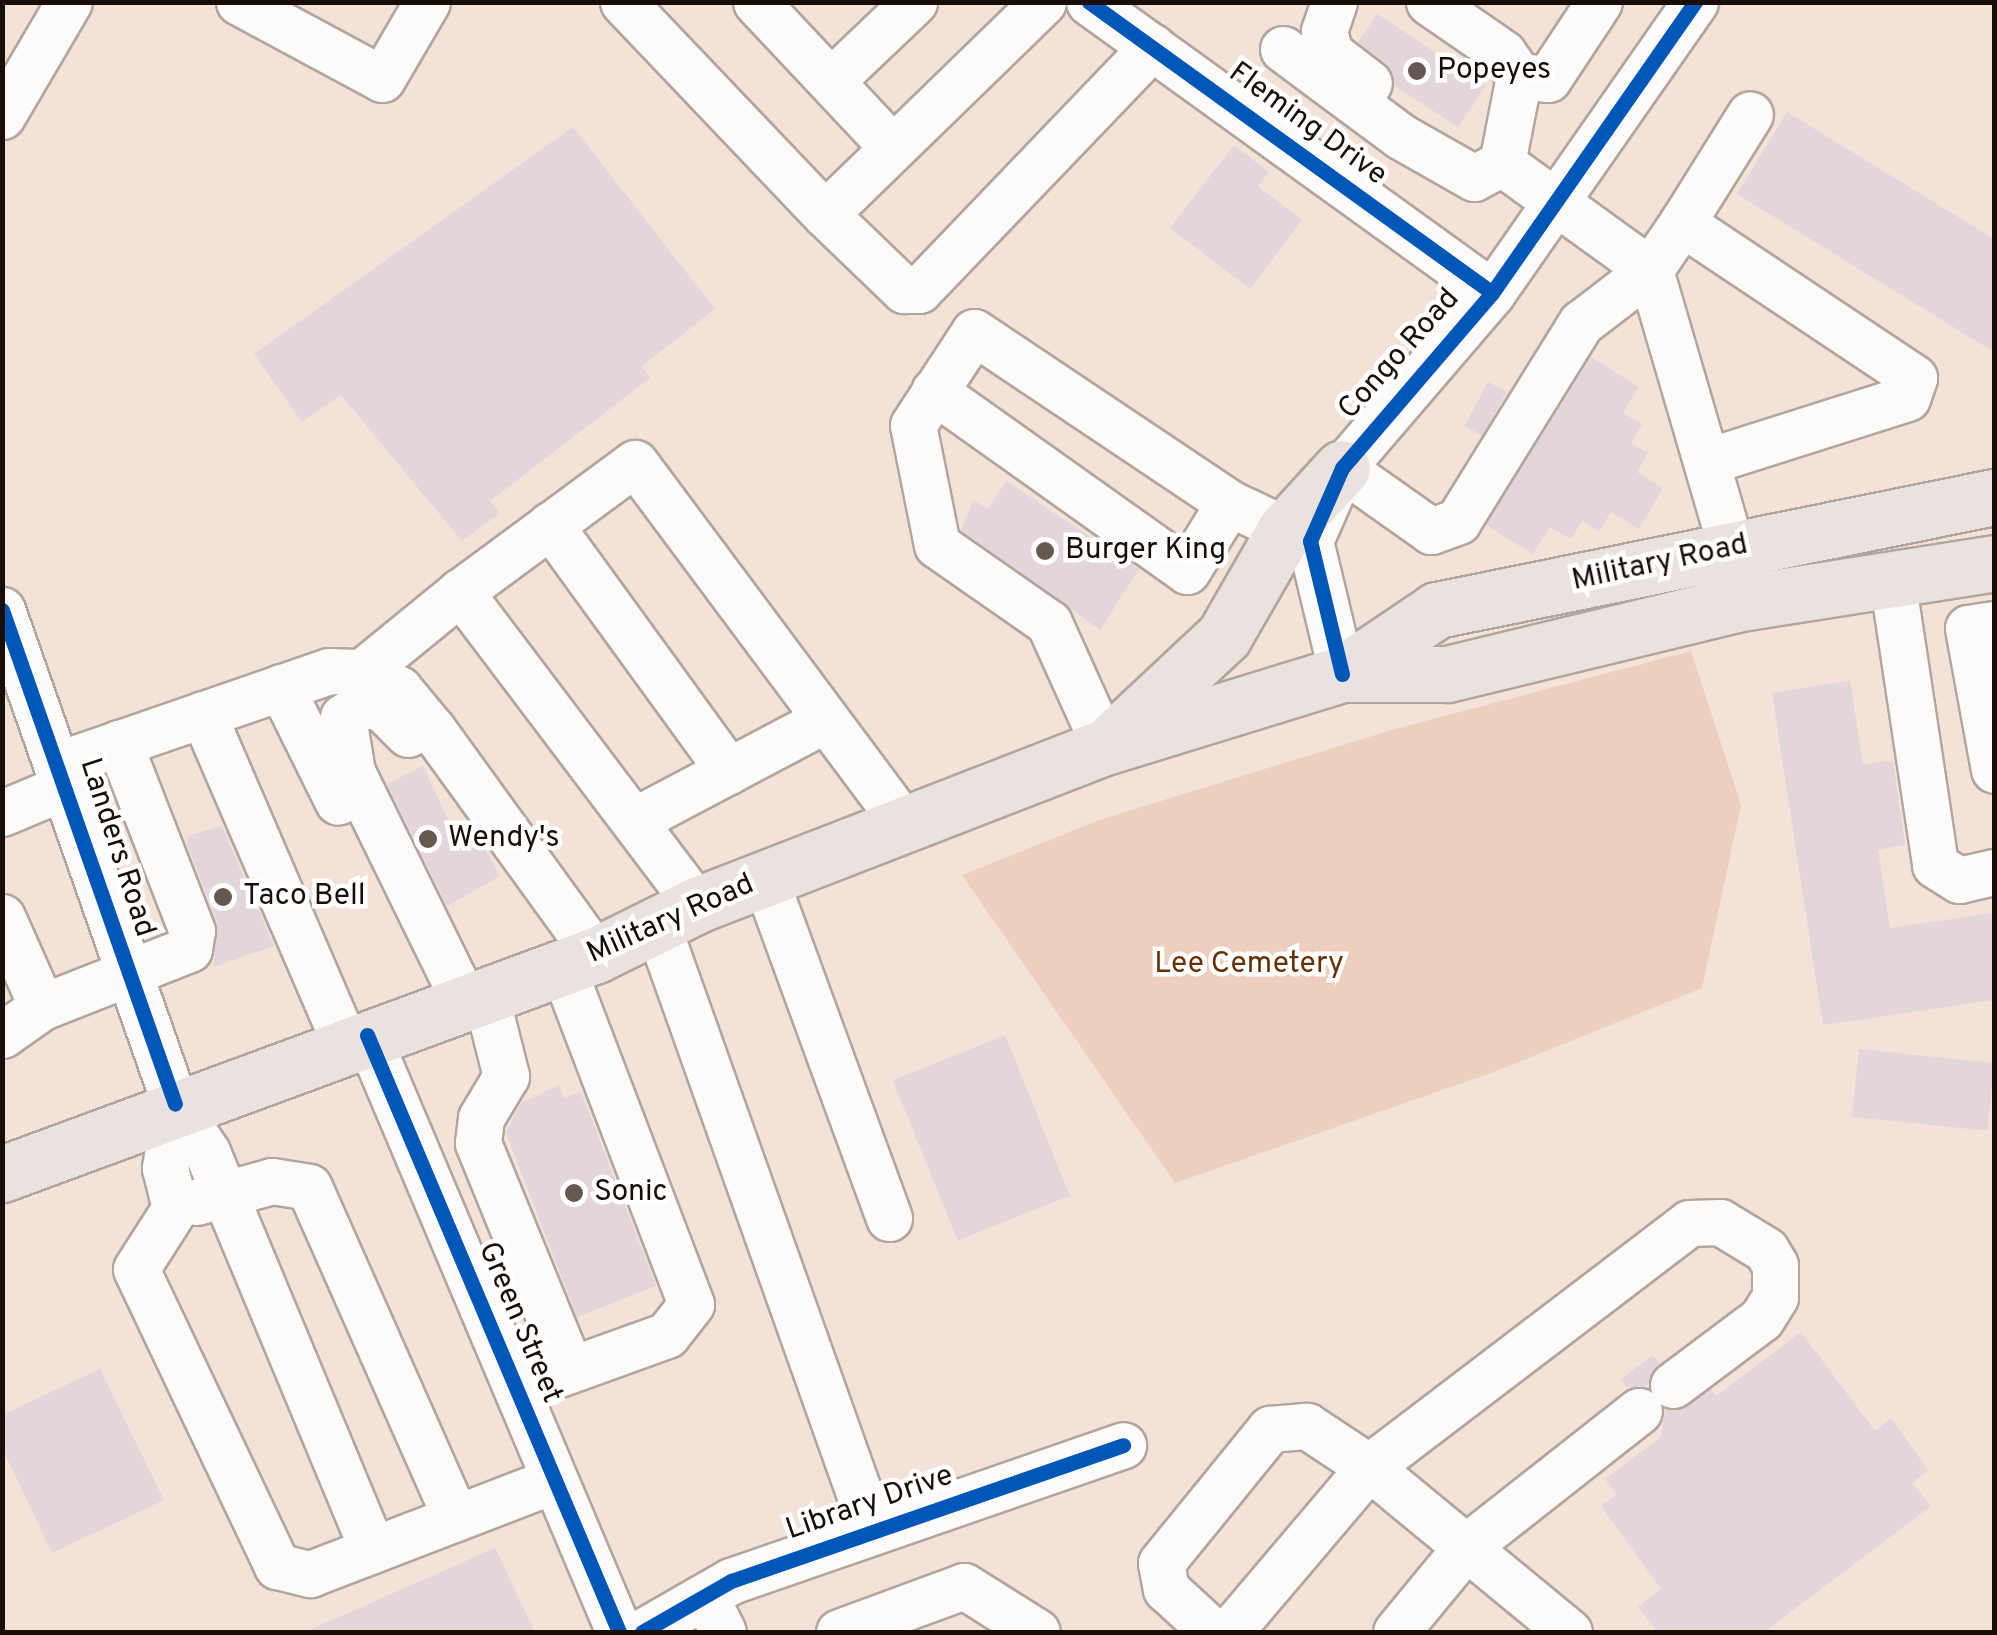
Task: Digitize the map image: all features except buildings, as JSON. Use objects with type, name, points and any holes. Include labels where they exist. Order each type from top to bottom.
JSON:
[{"type":"main road","points":[[1105,747],[1224,636],[1342,468]]},
{"type":"main road","name":"Military Road","points":[[2,1174],[175,1104],[579,960],[677,913],[1105,747],[1342,674],[1438,610],[1994,497]]},
{"type":"main road","name":"Military Road","points":[[1342,674],[1447,674],[1740,604],[1994,563]]},
{"type":"street","points":[[2,116],[15,62],[69,2]]},
{"type":"street","points":[[239,2],[382,80],[427,2]]},
{"type":"street","points":[[622,2],[825,214],[904,290],[919,290],[1152,47]]},
{"type":"street","points":[[756,2],[892,147]]},
{"type":"street","points":[[831,81],[914,2]]},
{"type":"street","points":[[825,214],[1044,2]]},
{"type":"street","name":"Fleming Drive","points":[[1089,2],[1492,293]]},
{"type":"street","points":[[1240,110],[1314,2]]},
{"type":"street","points":[[1334,2],[1324,31],[1330,53],[1493,167],[1557,200],[1650,270],[1710,460],[1732,550]]},
{"type":"street","points":[[1392,2],[1518,80],[1548,78],[1599,2]]},
{"type":"street","points":[[1428,2],[1503,53],[1518,80],[1493,167]]},
{"type":"street","name":"Congo Road","points":[[1342,468],[1492,293],[1695,2]]},
{"type":"street","points":[[1283,48],[1458,174],[1493,167]]},
{"type":"street","points":[[1342,468],[1431,531],[1458,521],[1582,322],[1650,270],[1750,114]]},
{"type":"street","points":[[1682,224],[1914,378],[1907,398],[1710,460]]},
{"type":"street","points":[[1105,747],[1048,623],[937,545],[913,425],[974,332],[1218,496],[1297,535],[1342,674]]},
{"type":"street","points":[[934,392],[1187,570],[1218,496]]},
{"type":"street","points":[[362,672],[460,592],[636,463],[823,721],[904,824]]},
{"type":"street","points":[[550,526],[729,771]]},
{"type":"street","points":[[1892,580],[1936,865],[1959,880],[1994,872]]},
{"type":"street","points":[[460,592],[635,820],[677,913],[873,1532]]},
{"type":"street","name":"Landers Road","points":[[4,618],[64,774],[175,1104],[222,1195],[373,1550]]},
{"type":"street","points":[[1904,660],[1983,637],[1994,770]]},
{"type":"street","points":[[2,813],[119,743],[329,671],[362,672],[399,689],[472,782],[579,960],[691,1304],[667,1335],[516,1389]]},
{"type":"street","points":[[281,688],[506,1076],[482,1118],[478,1143],[570,1370]]},
{"type":"street","points":[[464,1001],[352,772],[343,718],[362,704],[381,707],[435,763],[472,782]]},
{"type":"street","name":"Green Street","points":[[203,714],[516,1389],[620,1632]]},
{"type":"street","points":[[635,820],[823,721]]},
{"type":"street","points":[[2,1035],[42,1006],[190,948],[192,931],[119,743]]},
{"type":"street","points":[[764,879],[889,1218]]},
{"type":"street","points":[[2,916],[42,1006]]},
{"type":"street","points":[[174,1208],[165,1168],[175,1104]]},
{"type":"street","points":[[456,1518],[309,1187],[272,1181],[174,1208],[136,1269],[278,1566],[310,1574],[373,1550],[555,1480]]},
{"type":"street","points":[[1229,1632],[1369,1467],[1689,1223],[1720,1222],[1766,1250],[1775,1266],[1775,1297],[1761,1319],[1466,1547],[1396,1632]]},
{"type":"street","points":[[1213,1632],[1182,1608],[1158,1570],[1270,1428],[1306,1426],[1369,1467],[1568,1632]]},
{"type":"street","name":"Library Drive","points":[[642,1632],[714,1614],[873,1532],[1124,1445]]},
{"type":"street","points":[[839,1632],[964,1586],[1037,1632]]},
{"type":"green space","name":"Lee Cemetery","points":[[1691,651],[1741,805],[1702,988],[1491,1073],[1175,1183],[962,875],[1099,820],[1395,729]]},
{"type":"cycle path","points":[[1089,2],[1492,293]]},
{"type":"cycle path","points":[[1342,674],[1310,541],[1342,468],[1492,293],[1695,2]]},
{"type":"cycle path","points":[[2,610],[175,1104]]},
{"type":"cycle path","points":[[367,1035],[619,1632]]},
{"type":"cycle path","points":[[642,1632],[731,1581],[1123,1445]]},
{"type":"place","name":"Popeyes","points":[[1417,71]]},
{"type":"place","name":"Burger King","points":[[1045,551]]},
{"type":"place","name":"Wendy's","points":[[428,839]]},
{"type":"place","name":"Taco Bell","points":[[223,897]]},
{"type":"place","name":"Sonic","points":[[574,1193]]}]
